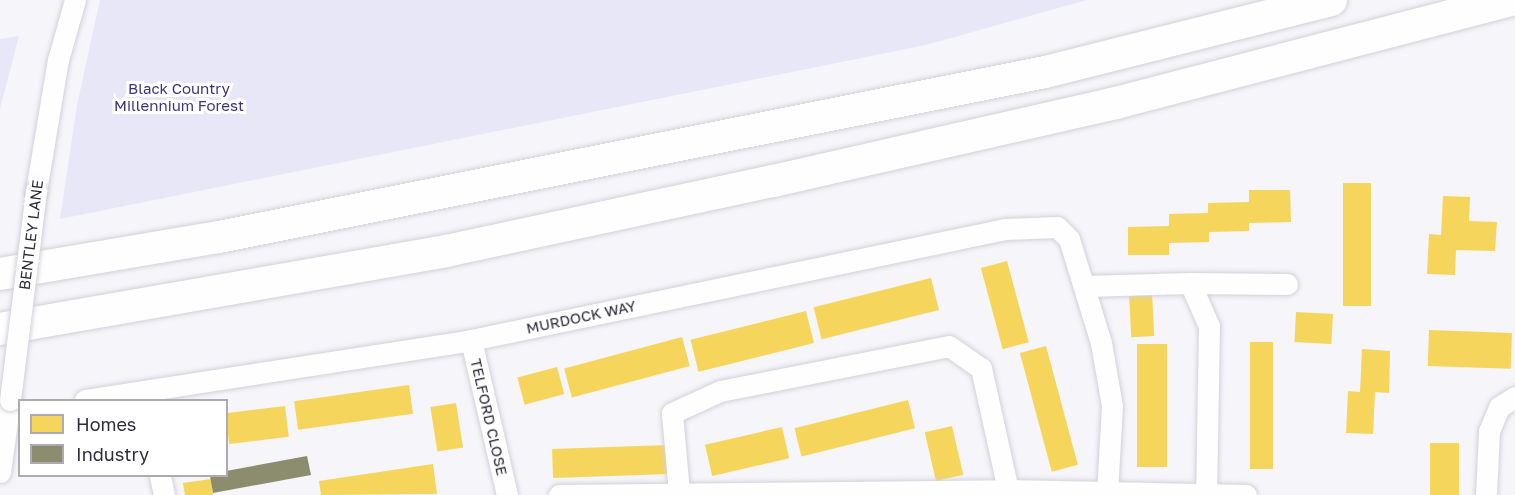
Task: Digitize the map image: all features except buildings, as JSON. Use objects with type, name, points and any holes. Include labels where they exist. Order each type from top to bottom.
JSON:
[{"type":"highway","points":[[0,274],[219,237],[1045,72],[1331,0]]},
{"type":"highway","points":[[0,329],[447,251],[750,186],[1116,102],[1512,0]]},
{"type":"street","name":"BENTLEY LANE","points":[[0,472],[36,191],[58,60],[75,0]]},
{"type":"street","name":"MURDOCK WAY","points":[[97,399],[145,395],[471,340],[1005,229],[1058,227],[1070,239],[1085,286]]},
{"type":"street","points":[[1190,283],[1209,326],[1206,494]]},
{"type":"street","points":[[1107,492],[1112,406],[1101,343],[1085,286],[1190,283],[1287,284]]},
{"type":"street","name":"TELFORD CLOSE","points":[[471,340],[507,495]]},
{"type":"street","points":[[679,492],[672,413],[720,391],[949,346],[981,368],[1008,490]]},
{"type":"street","points":[[1486,495],[1489,431],[1499,407],[1515,397]]},
{"type":"street","points":[[160,477],[164,495]]},
{"type":"street","points":[[560,495],[1008,490],[1246,495]]},
{"type":"green space","name":"Black Country Millennium Forest","points":[[100,0],[1087,0],[926,45],[60,219],[77,105]]},
{"type":"green space","points":[[19,36],[0,109],[0,39]]}]
